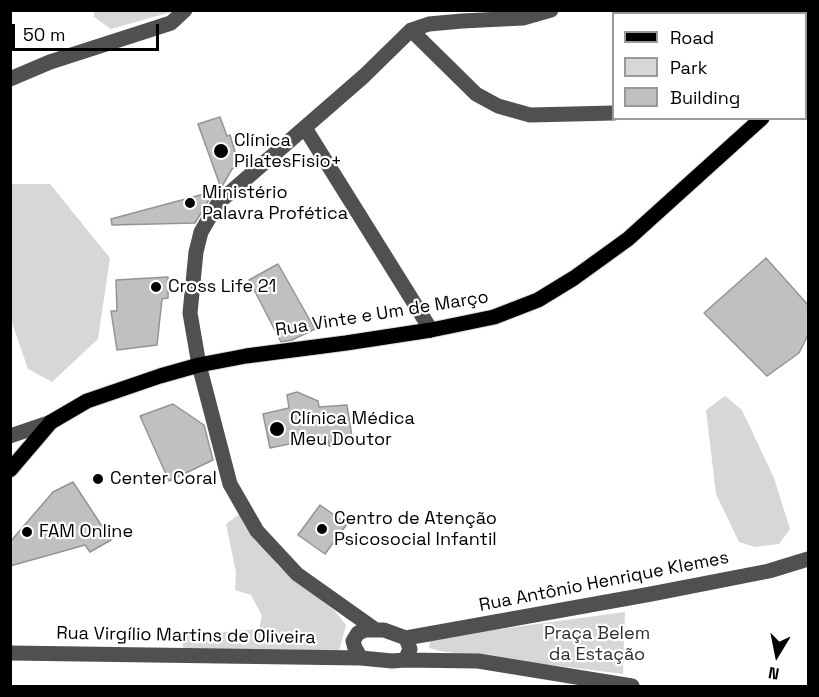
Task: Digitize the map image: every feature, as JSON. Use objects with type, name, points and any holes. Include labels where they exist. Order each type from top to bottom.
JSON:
[{"type":"main road","name":"Rua Vinte e Um de Março","points":[[10,470],[51,422],[87,401],[160,376],[199,365],[246,356],[431,330],[494,317],[538,300],[574,278],[628,239],[760,120]]},
{"type":"street","points":[[10,79],[50,62],[171,23],[185,10]]},
{"type":"street","points":[[376,630],[297,574],[257,531],[230,484],[199,365],[190,313],[196,252],[201,232],[218,203],[364,76],[411,30],[429,24],[523,18],[551,10]]},
{"type":"street","points":[[411,30],[476,94],[498,106],[530,115],[612,112]]},
{"type":"street","points":[[305,128],[431,330]]},
{"type":"street","points":[[10,436],[51,422]]},
{"type":"street","name":"Rua Antônio Henrique Klemes","points":[[405,638],[769,571],[808,559]]},
{"type":"street","points":[[361,658],[353,641],[358,633],[366,630],[384,630],[405,638],[410,649],[405,660],[478,661],[632,687]]},
{"type":"street","name":"Rua Virgílio Martins de Oliveira","points":[[10,653],[405,660]]},
{"type":"green space","points":[[94,10],[173,11],[111,29],[94,17]]},
{"type":"green space","points":[[11,184],[50,184],[110,258],[98,339],[52,382],[28,369],[11,320]]},
{"type":"green space","points":[[725,396],[742,410],[774,478],[790,529],[779,544],[755,547],[739,542],[716,494],[706,410]]},
{"type":"green space","points":[[241,513],[278,566],[335,611],[346,625],[339,651],[184,651],[181,636],[259,629],[262,616],[251,595],[235,590],[236,572],[226,524]]},
{"type":"green space","name":"Praça Belem da Estação","points":[[625,612],[623,674],[429,648],[430,641],[434,638]]},
{"type":"building","name":"Clínica PilatesFisio+","points":[[220,117],[227,136],[230,135],[239,165],[232,169],[221,188],[198,124]]},
{"type":"building","name":"Ministério Palavra Profética","points":[[219,190],[210,198],[195,223],[112,225],[111,219]]},
{"type":"building","points":[[766,258],[808,305],[808,335],[799,353],[767,376],[704,313]]},
{"type":"building","points":[[278,264],[315,329],[292,340],[281,342],[249,280]]},
{"type":"building","points":[[168,277],[168,298],[162,299],[157,345],[117,350],[111,311],[117,311],[116,280]]},
{"type":"building","points":[[297,392],[318,401],[319,407],[347,405],[353,443],[329,446],[328,440],[303,441],[270,448],[263,414],[289,408],[287,395]]},
{"type":"building","points":[[173,404],[204,425],[213,460],[169,481],[140,416]]},
{"type":"building","points":[[73,482],[111,540],[90,552],[85,545],[10,566],[10,542],[53,492]]},
{"type":"building","name":"Centro de Atenção Psicosocial Infantil","points":[[320,505],[347,524],[325,554],[298,535]]},
{"type":"place","name":"Clínica PilatesFisio+","points":[[221,151]]},
{"type":"place","name":"Ministério Palavra Profética","points":[[190,203]]},
{"type":"place","name":"Cross Life 21","points":[[156,287]]},
{"type":"place","name":"Clínica Médica Meu Doutor","points":[[277,429]]},
{"type":"place","name":"Center Coral","points":[[98,479]]},
{"type":"place","name":"Centro de Atenção Psicosocial Infantil","points":[[322,529]]},
{"type":"place","name":"FAM Online","points":[[27,532]]}]
